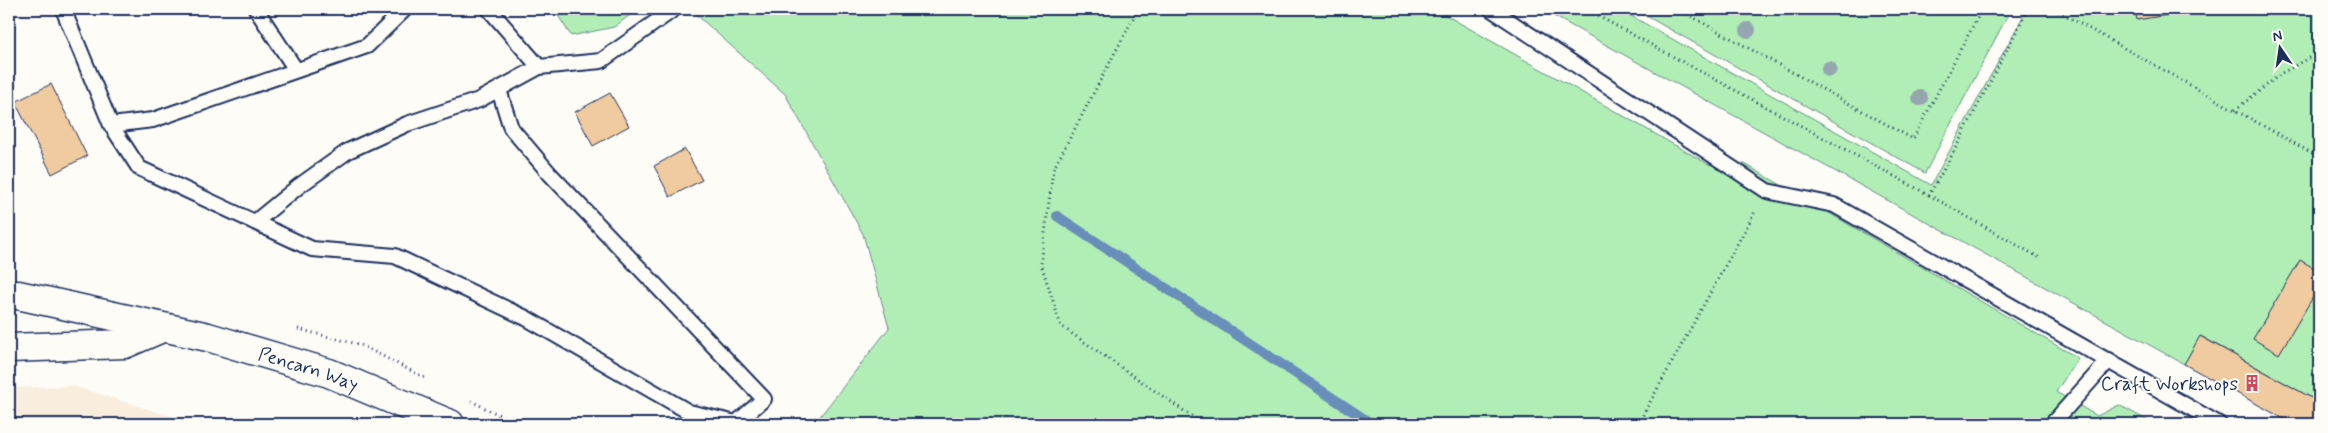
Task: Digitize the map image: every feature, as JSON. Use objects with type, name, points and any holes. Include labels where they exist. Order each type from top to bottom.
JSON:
[{"type":"street","name":"Pencarn Way","points":[[9,295],[18,295],[208,337],[329,373],[450,424]]},
{"type":"street","points":[[9,348],[125,344],[162,328]]},
{"type":"lane","points":[[64,9],[111,125],[138,168],[312,249],[395,256],[526,318],[689,412],[736,423],[764,399],[550,174],[512,128],[499,90]]},
{"type":"lane","points":[[256,9],[296,70]]},
{"type":"lane","points":[[111,125],[153,120],[367,46],[404,9]]},
{"type":"lane","points":[[489,9],[540,68]]},
{"type":"lane","points":[[255,222],[299,186],[348,151],[407,124],[479,100],[540,68],[601,61],[674,9]]},
{"type":"lane","points":[[1491,9],[1767,191],[1834,205],[2219,424]]},
{"type":"lane","points":[[2052,424],[2109,360]]},
{"type":"path","points":[[1138,9],[1053,170],[1041,264],[1061,326],[1203,424]]},
{"type":"path","points":[[1585,9],[1929,195],[2040,258]]},
{"type":"path","points":[[1678,9],[1913,139],[1982,9]]},
{"type":"path","points":[[1929,195],[1952,155],[2028,9]]},
{"type":"path","points":[[2054,9],[2319,157]]},
{"type":"path","points":[[2235,110],[2282,73],[2319,52]]},
{"type":"path","points":[[1638,424],[1767,191]]},
{"type":"shaded area","points":[[73,386],[197,424],[9,424],[9,388]]},
{"type":"green space","points":[[554,9],[638,9],[614,27],[571,36]]},
{"type":"green space","points":[[690,9],[1435,9],[1708,164],[1745,164],[2078,358],[2056,392],[2097,416],[2119,405],[2154,424],[814,424],[889,328],[863,234],[785,94]]},
{"type":"green space","points":[[1541,9],[1619,9],[1931,185],[2027,9],[2319,9],[2319,402],[2201,336],[2184,364]]},
{"type":"green space","points":[[1634,9],[2011,9],[1925,173]]},
{"type":"green space","points":[[9,184],[13,229],[9,228]]},
{"type":"building","points":[[2135,9],[2204,9],[2137,20]]},
{"type":"building","points":[[51,84],[87,156],[52,174],[15,102]]},
{"type":"building","points":[[610,93],[629,126],[593,146],[575,112]]},
{"type":"building","points":[[685,149],[702,180],[670,197],[654,166]]},
{"type":"building","points":[[2300,260],[2319,271],[2319,287],[2279,354],[2253,339]]},
{"type":"building","name":"Craft Workshops","points":[[2200,336],[2319,402],[2319,424],[2293,424],[2184,364]]},
{"type":"waterway","points":[[1057,216],[1372,424]]},
{"type":"place","name":"Craft Workshops","points":[[2252,383]]}]
